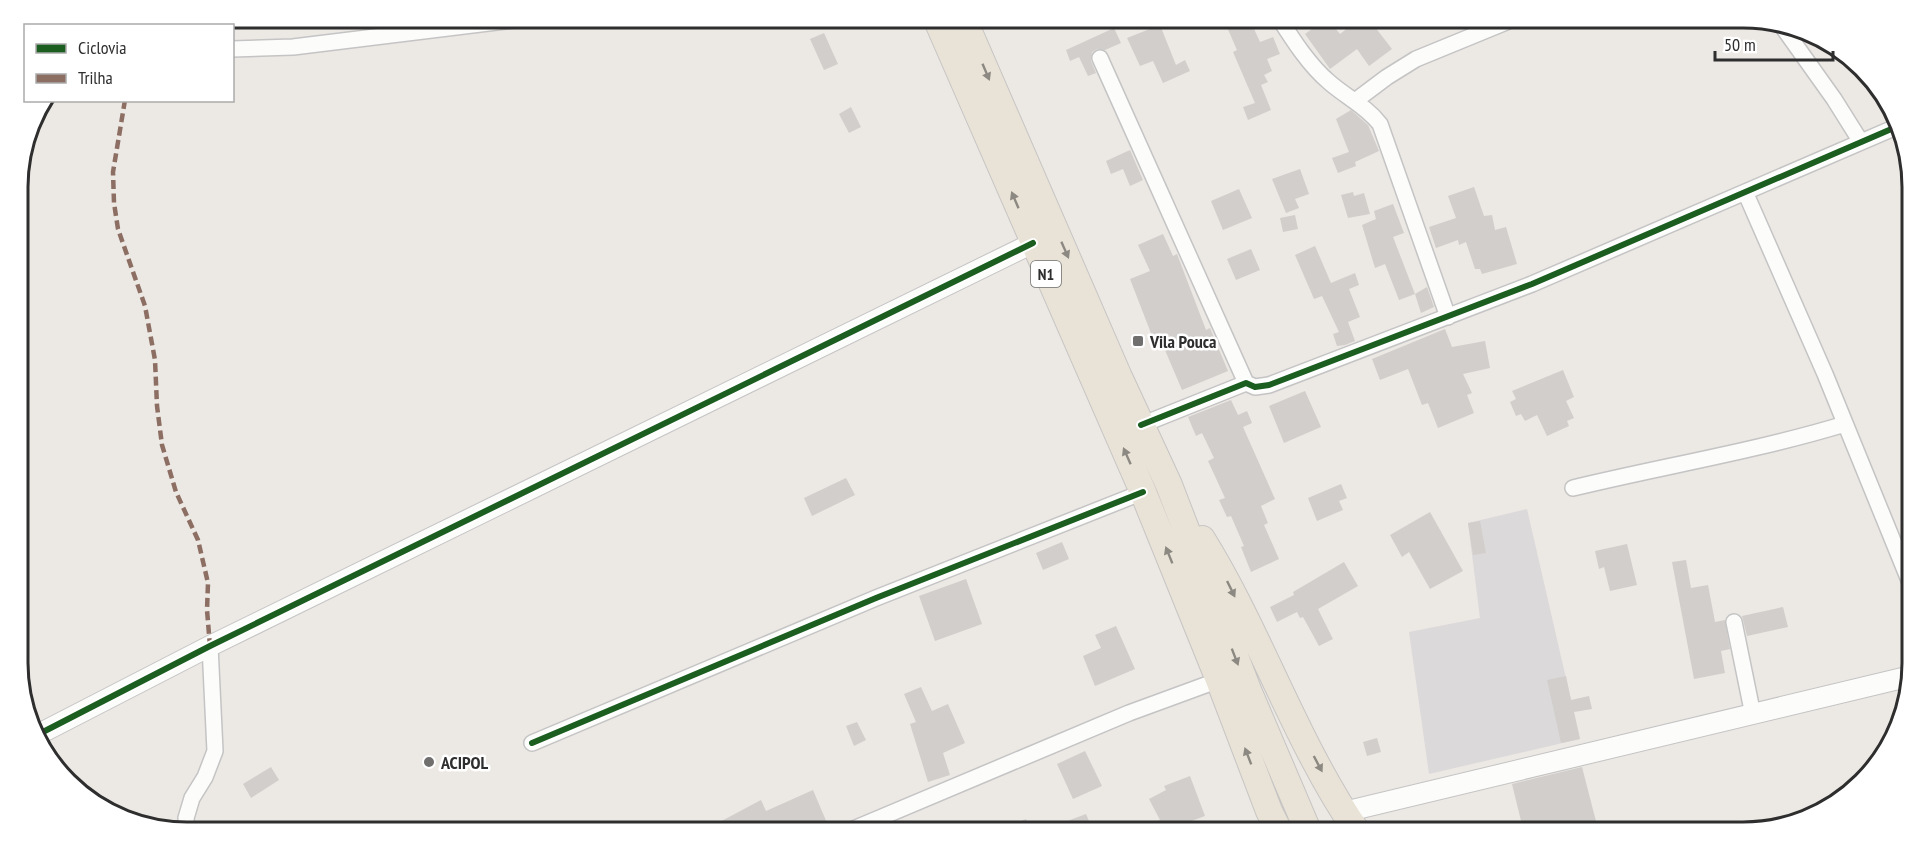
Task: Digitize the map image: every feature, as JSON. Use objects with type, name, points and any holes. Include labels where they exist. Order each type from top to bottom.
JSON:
[{"type":"highway","name":"N1","points":[[968,28],[1169,485],[1248,690],[1304,822]]},
{"type":"highway","name":"N1","points":[[941,29],[1143,492],[1219,680],[1272,822]]},
{"type":"highway","points":[[1169,485],[1220,567],[1294,719],[1351,822]]},
{"type":"street","points":[[1286,28],[1327,81],[1370,111],[1380,124],[1448,317]]},
{"type":"street","points":[[1355,101],[1416,58],[1491,28]]},
{"type":"street","points":[[234,49],[293,47],[441,29]]},
{"type":"street","points":[[1789,35],[1861,142]]},
{"type":"street","points":[[1100,58],[1246,383],[1255,387],[1269,385],[1532,284],[1891,130]]},
{"type":"street","points":[[1746,194],[1903,566]]},
{"type":"street","points":[[44,731],[210,646],[1033,243]]},
{"type":"street","points":[[1141,425],[1246,383]]},
{"type":"street","points":[[1573,488],[1628,474],[1753,450],[1845,424]]},
{"type":"street","points":[[532,743],[876,598],[1143,492]]},
{"type":"street","points":[[1734,622],[1753,715]]},
{"type":"street","points":[[186,822],[192,798],[205,777],[215,751],[210,646]]},
{"type":"street","points":[[1344,812],[1901,678]]},
{"type":"street","points":[[870,822],[1129,713],[1219,680]]},
{"type":"shaded area","points":[[1527,509],[1580,739],[1429,774],[1409,632],[1480,618],[1468,523]]},
{"type":"building","points":[[1113,28],[1121,43],[1105,50],[1097,49],[1092,52],[1091,61],[1096,73],[1088,76],[1079,57],[1070,61],[1066,50]]},
{"type":"building","points":[[1151,28],[1161,28],[1176,65],[1185,60],[1190,71],[1163,83],[1153,61],[1140,66],[1127,38]]},
{"type":"building","points":[[1228,28],[1254,28],[1260,42],[1273,37],[1280,54],[1267,59],[1272,71],[1264,75],[1268,82],[1261,85],[1271,110],[1248,120],[1243,107],[1255,103],[1233,52],[1237,50]]},
{"type":"building","points":[[1313,28],[1335,28],[1340,34],[1348,28],[1376,28],[1392,49],[1369,66],[1357,49],[1330,69],[1305,34]]},
{"type":"building","points":[[824,33],[838,64],[824,70],[810,39]]},
{"type":"building","points":[[851,107],[861,127],[849,133],[839,114]]},
{"type":"building","points":[[1351,110],[1368,125],[1379,151],[1355,162],[1356,166],[1338,173],[1332,158],[1349,152],[1336,119]]},
{"type":"building","points":[[1130,150],[1143,180],[1130,186],[1123,169],[1111,174],[1106,161]]},
{"type":"building","points":[[1300,169],[1309,194],[1295,199],[1299,208],[1286,213],[1272,179]]},
{"type":"building","points":[[1474,187],[1484,216],[1492,215],[1495,230],[1506,227],[1517,264],[1482,274],[1480,269],[1475,269],[1466,242],[1459,245],[1458,240],[1436,248],[1429,227],[1456,218],[1448,196]]},
{"type":"building","points":[[1239,189],[1252,218],[1223,230],[1211,201]]},
{"type":"building","points":[[1353,192],[1354,196],[1364,193],[1370,214],[1348,218],[1341,195]]},
{"type":"building","points":[[1393,204],[1404,233],[1393,237],[1415,294],[1399,300],[1385,264],[1375,268],[1362,225],[1376,219],[1374,211]]},
{"type":"building","points":[[1295,215],[1298,229],[1283,232],[1280,218]]},
{"type":"building","points":[[1163,234],[1173,256],[1177,254],[1206,330],[1210,328],[1228,371],[1182,390],[1162,343],[1156,346],[1130,279],[1150,271],[1138,245]]},
{"type":"building","points":[[1315,246],[1331,283],[1355,273],[1359,285],[1349,289],[1360,317],[1348,322],[1355,341],[1345,345],[1337,346],[1333,334],[1339,332],[1322,296],[1314,299],[1295,255]]},
{"type":"building","points":[[1251,249],[1260,270],[1236,280],[1227,259]]},
{"type":"building","points":[[1427,287],[1434,307],[1421,313],[1415,294]]},
{"type":"building","points":[[1445,329],[1452,347],[1485,341],[1490,368],[1463,374],[1472,393],[1467,395],[1474,413],[1438,428],[1428,403],[1422,405],[1408,369],[1380,380],[1372,359]]},
{"type":"building","points":[[1563,370],[1574,397],[1566,401],[1574,418],[1567,421],[1569,426],[1547,436],[1537,415],[1525,421],[1521,414],[1516,416],[1510,402],[1516,399],[1512,391]]},
{"type":"building","points":[[1305,391],[1321,427],[1284,443],[1269,406]]},
{"type":"building","points":[[1231,400],[1238,415],[1247,411],[1252,423],[1243,427],[1275,499],[1261,506],[1268,523],[1264,525],[1279,559],[1251,572],[1241,547],[1244,546],[1231,516],[1227,517],[1219,500],[1225,498],[1208,461],[1214,458],[1202,433],[1196,436],[1188,417]]},
{"type":"building","points":[[846,478],[855,495],[812,516],[804,498]]},
{"type":"building","points":[[1341,484],[1347,498],[1339,501],[1343,510],[1317,521],[1308,498]]},
{"type":"building","points":[[1430,512],[1463,571],[1430,589],[1409,552],[1402,557],[1390,535]]},
{"type":"building","points":[[1480,521],[1486,553],[1473,555],[1468,523]]},
{"type":"building","points":[[1062,542],[1069,559],[1043,570],[1036,553]]},
{"type":"building","points":[[1627,544],[1637,585],[1610,591],[1604,567],[1599,569],[1595,551]]},
{"type":"building","points":[[1686,560],[1691,588],[1708,585],[1715,622],[1725,620],[1730,649],[1721,651],[1725,673],[1694,679],[1672,562]]},
{"type":"building","points":[[1344,562],[1358,586],[1318,609],[1333,639],[1319,646],[1303,617],[1300,618],[1297,612],[1277,622],[1270,607],[1294,595],[1293,592]]},
{"type":"building","points":[[966,579],[982,624],[935,641],[919,596]]},
{"type":"building","points":[[1783,607],[1788,627],[1747,636],[1742,616]]},
{"type":"building","points":[[1116,626],[1135,669],[1095,686],[1083,656],[1101,648],[1095,635]]},
{"type":"building","points":[[1566,676],[1571,700],[1589,696],[1592,709],[1574,712],[1580,739],[1561,743],[1547,680]]},
{"type":"building","points":[[921,687],[932,711],[948,704],[965,743],[943,753],[950,775],[928,782],[910,724],[916,722],[904,694]]},
{"type":"building","points":[[857,722],[866,740],[854,746],[846,726]]},
{"type":"building","points":[[1377,738],[1381,752],[1367,756],[1363,742]]},
{"type":"building","points":[[1085,751],[1102,786],[1073,799],[1057,764]]},
{"type":"building","points":[[271,767],[279,780],[251,798],[243,784]]},
{"type":"building","points":[[1582,767],[1596,822],[1521,822],[1512,784]]},
{"type":"building","points":[[1190,776],[1205,816],[1189,822],[1156,822],[1160,820],[1149,799],[1166,790],[1164,786]]},
{"type":"building","points":[[813,790],[827,822],[720,822],[761,800],[766,811]]},
{"type":"building","points":[[1086,814],[1089,822],[1067,822]]},
{"type":"marked path","points":[[125,102],[113,172],[118,229],[145,306],[155,360],[162,445],[176,492],[198,540],[208,583],[207,610],[210,646]]},
{"type":"cycle path","points":[[1141,425],[1246,383],[1255,387],[1269,385],[1532,284],[1891,129]]},
{"type":"cycle path","points":[[44,731],[210,646],[1033,243]]},
{"type":"cycle path","points":[[532,743],[876,598],[1143,492]]},
{"type":"place","name":"Vila Pouca","points":[[1138,341]]},
{"type":"place","name":"ACIPOL","points":[[429,762]]}]
